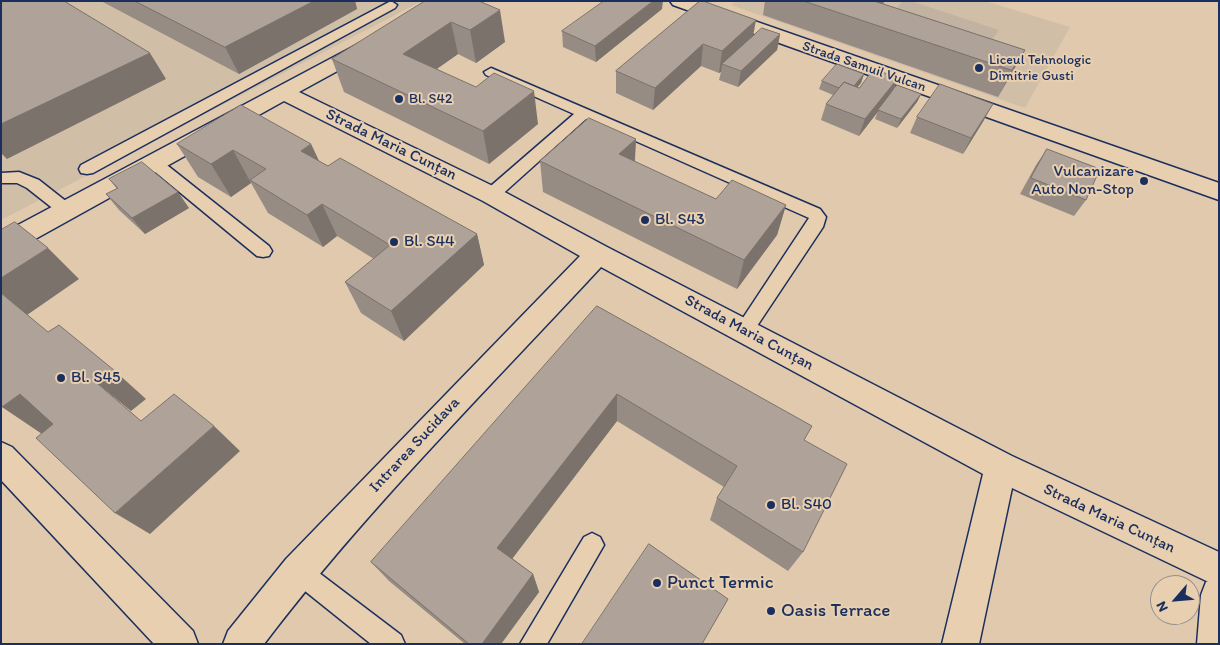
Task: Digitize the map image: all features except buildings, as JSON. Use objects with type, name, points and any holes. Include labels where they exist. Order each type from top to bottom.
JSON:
[{"type":"street","name":"Strada Samuil Vulcan","points":[[679,1],[1219,192]]},
{"type":"street","points":[[1,246],[384,38]]},
{"type":"street","name":"Strada Maria Cunțan","points":[[282,92],[491,195],[598,254],[1001,467],[1219,570]]},
{"type":"street","name":"Intrarea Sucidava","points":[[241,644],[298,572],[418,442],[598,254]]},
{"type":"street","points":[[1,457],[180,644]]},
{"type":"street","points":[[960,644],[1001,467]]},
{"type":"street","points":[[1216,644],[1219,595]]},
{"type":"lane","points":[[87,169],[391,5],[382,1]]},
{"type":"lane","points":[[491,72],[814,213],[818,217],[817,223],[744,330]]},
{"type":"lane","points":[[491,195],[584,112]]},
{"type":"lane","points":[[153,162],[263,251]]},
{"type":"lane","points":[[1,178],[19,177],[33,184],[66,210]]},
{"type":"lane","points":[[533,644],[592,545]]},
{"type":"lane","points":[[298,572],[392,644]]},
{"type":"shaded area","points":[[1,1],[422,1],[1,220]]},
{"type":"shaded area","name":"Liceul Tehnologic Dimitrie Gusti","points":[[736,1],[985,1],[1070,27],[1025,108],[731,5]]},
{"type":"shaded area","points":[[903,1],[911,1],[999,30],[980,57],[883,24]]},
{"type":"place","name":"Liceul Tehnologic Dimitrie Gusti","points":[[979,68]]},
{"type":"place","name":"Bl. S42","points":[[399,99]]},
{"type":"place","name":"Vulcanizare Auto Non-Stop","points":[[1144,181]]},
{"type":"place","name":"Bl. S43","points":[[645,220]]},
{"type":"place","name":"Bl. S44","points":[[394,242]]},
{"type":"place","name":"Bl. S45","points":[[61,378]]},
{"type":"place","name":"Bl. S40","points":[[771,505]]},
{"type":"place","name":"Punct Termic","points":[[657,583]]},
{"type":"place","name":"Oasis Terrace","points":[[771,611]]}]
